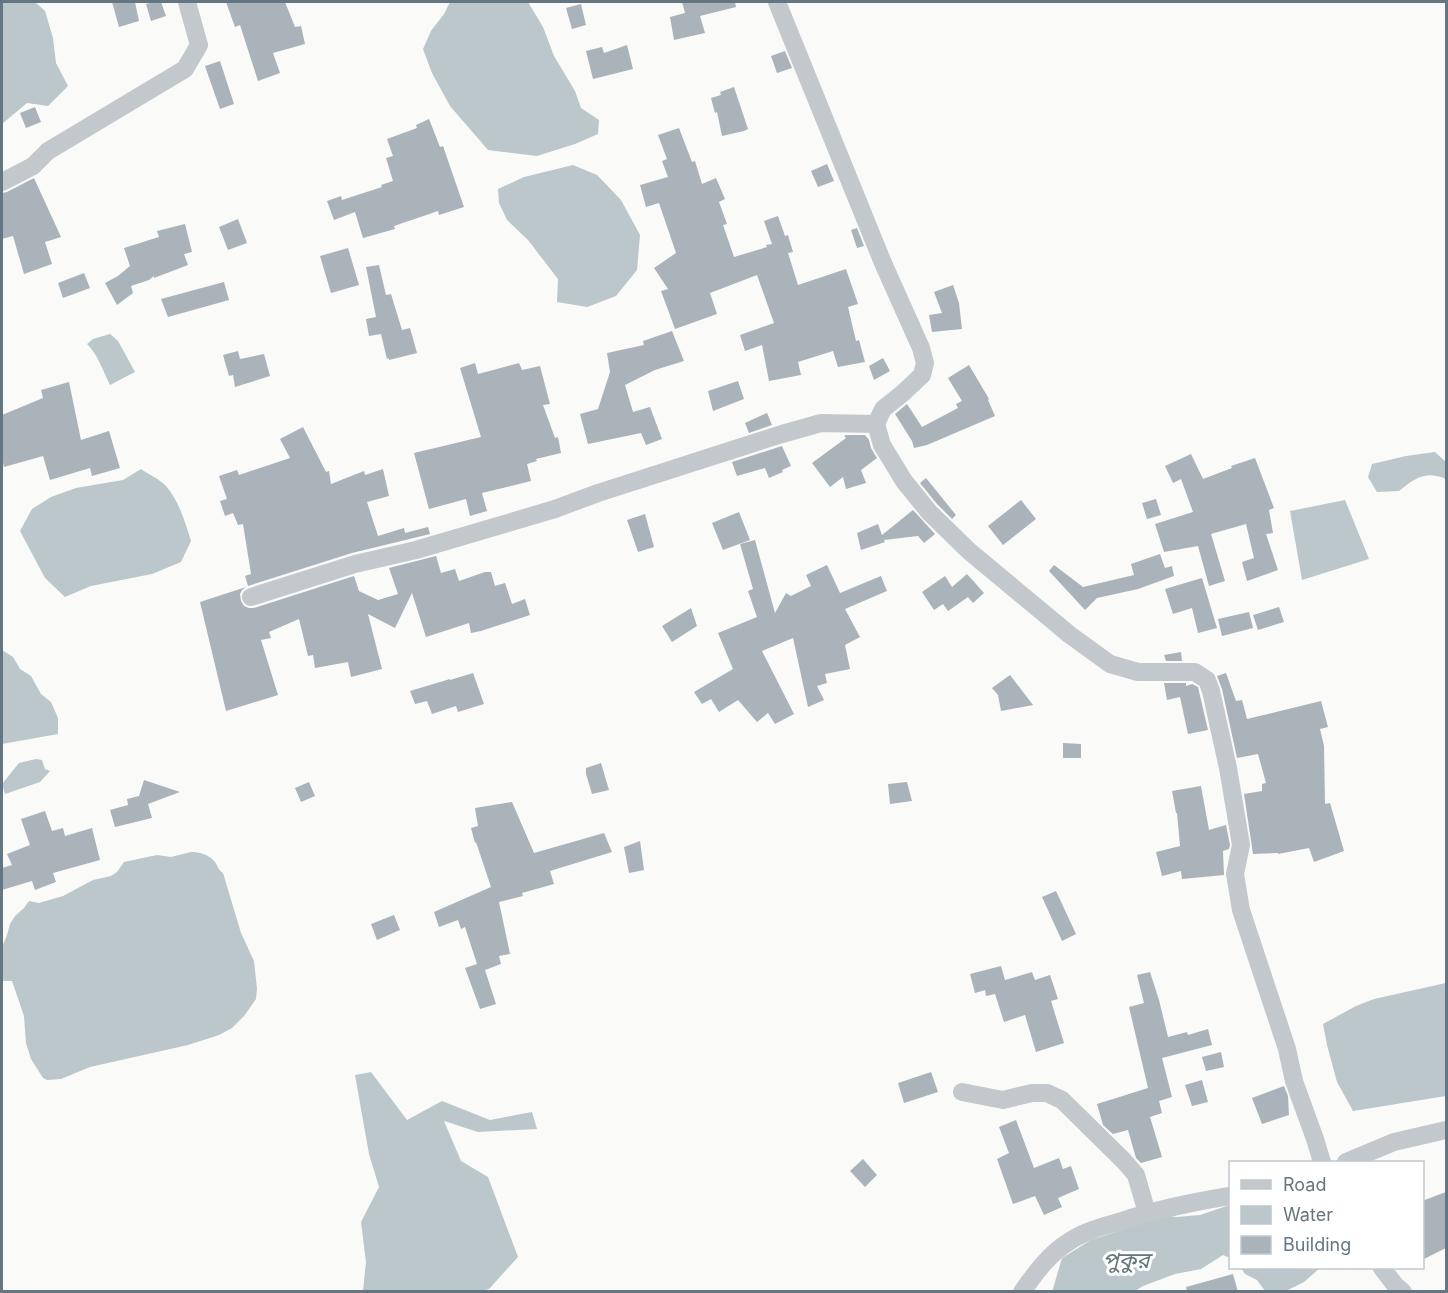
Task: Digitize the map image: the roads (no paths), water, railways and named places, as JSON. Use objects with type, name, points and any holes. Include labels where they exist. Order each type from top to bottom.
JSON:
[{"type":"street","points":[[2,182],[33,166],[48,151],[185,69],[199,45],[187,2]]},
{"type":"street","points":[[777,2],[883,262],[921,348],[925,363],[922,375],[883,409],[876,424],[882,445],[904,481],[929,512],[969,551],[1070,635],[1110,664],[1138,672],[1195,672],[1207,680],[1228,768],[1241,845],[1235,874],[1241,910],[1287,1049],[1294,1081],[1322,1161]]},
{"type":"street","points":[[251,597],[355,564],[416,550],[555,509],[598,493],[821,423],[876,424]]},
{"type":"street","points":[[962,1092],[1003,1100],[1032,1093],[1047,1093],[1062,1100],[1136,1175],[1147,1213]]},
{"type":"street","points":[[1348,1161],[1394,1142],[1446,1130]]},
{"type":"street","points":[[1022,1292],[1034,1274],[1050,1257],[1069,1242],[1098,1228],[1179,1204],[1229,1196]]},
{"type":"street","points":[[1383,1269],[1403,1292]]},
{"type":"water","points":[[2,2],[35,2],[45,11],[53,38],[56,63],[68,86],[48,106],[27,103],[2,124]]},
{"type":"water","points":[[450,2],[528,2],[543,27],[554,56],[575,91],[581,108],[599,120],[598,134],[537,156],[488,150],[450,106],[432,73],[423,49],[431,31]]},
{"type":"water","points":[[573,165],[597,175],[621,200],[640,235],[637,270],[616,296],[587,307],[557,302],[558,279],[528,240],[507,220],[499,203],[498,189],[524,177]]},
{"type":"water","points":[[110,334],[118,341],[135,372],[110,385],[97,358],[87,344],[93,339]]},
{"type":"water","points":[[1435,452],[1446,462],[1446,479],[1427,475],[1410,482],[1399,491],[1377,492],[1368,477],[1372,464]]},
{"type":"water","points":[[141,469],[165,485],[181,511],[191,541],[181,562],[152,574],[91,586],[65,597],[45,578],[20,531],[32,509],[51,497],[76,488],[123,480]]},
{"type":"water","points":[[1345,500],[1369,559],[1302,580],[1290,511]]},
{"type":"water","points":[[2,650],[13,657],[20,669],[31,676],[41,694],[51,702],[58,718],[58,734],[2,744]]},
{"type":"water","points":[[42,760],[45,769],[50,771],[40,782],[5,794],[2,784],[19,763]]},
{"type":"water","points":[[191,852],[209,857],[223,873],[241,933],[254,961],[256,999],[232,1028],[219,1035],[188,1045],[90,1067],[61,1079],[43,1078],[31,1059],[26,1043],[24,1016],[12,981],[2,981],[2,947],[15,916],[29,901],[39,903],[63,896],[93,880],[111,876],[124,862],[157,855],[171,857]]},
{"type":"water","points":[[1446,983],[1446,1096],[1353,1111],[1337,1082],[1323,1024],[1374,999]]},
{"type":"water","points":[[371,1072],[407,1120],[442,1101],[490,1120],[532,1112],[537,1129],[478,1132],[444,1121],[461,1161],[488,1177],[518,1257],[489,1289],[477,1292],[363,1291],[366,1262],[361,1222],[379,1187],[369,1154],[355,1075]]},
{"type":"water","name":"পুকুর","points":[[1229,1205],[1229,1258],[1223,1255],[1201,1269],[1175,1274],[1135,1291],[1052,1292],[1062,1258],[1091,1240],[1165,1216],[1200,1215]]},
{"type":"water","points":[[1242,1269],[1319,1269],[1304,1282],[1286,1291],[1265,1291],[1257,1280],[1245,1274]]}]
